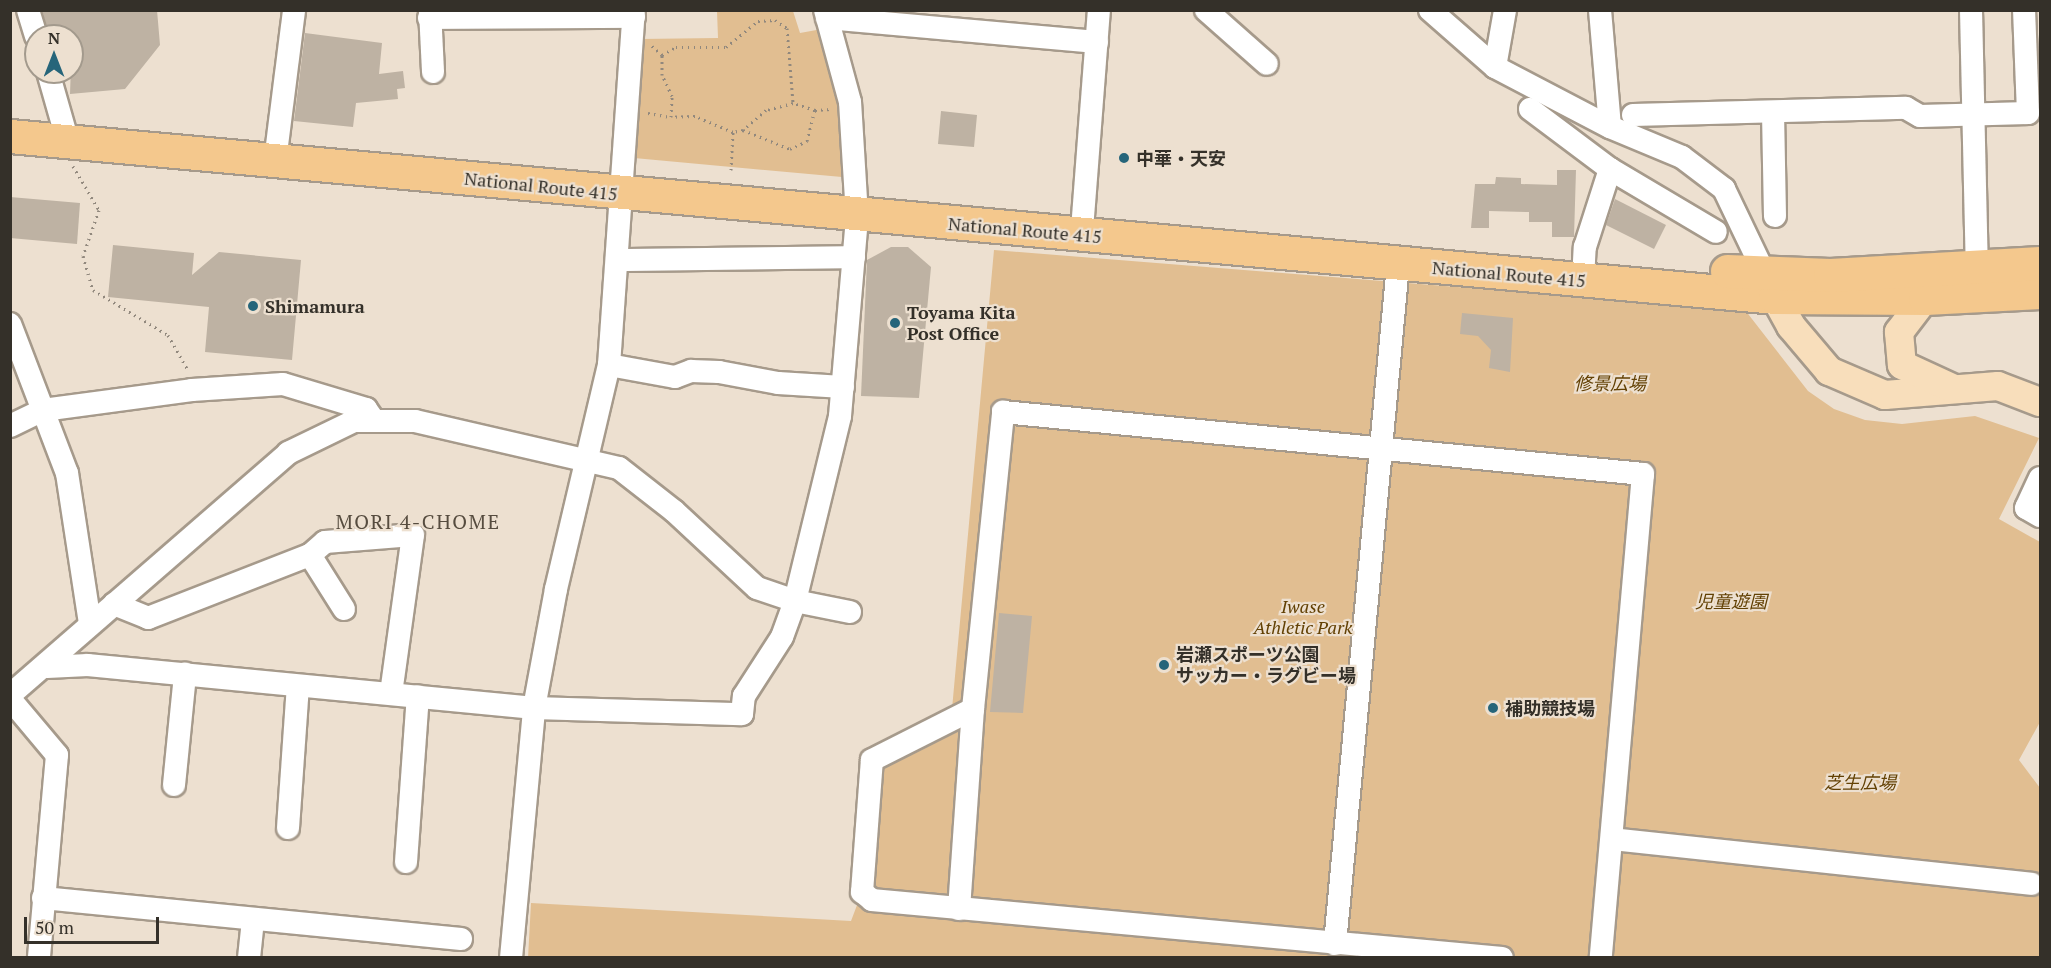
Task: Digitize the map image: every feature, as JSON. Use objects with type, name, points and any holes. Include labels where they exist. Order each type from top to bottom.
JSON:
[{"type":"highway","name":"National Route 415","points":[[10,118],[66,132],[857,206],[1398,265],[1583,271]]},
{"type":"highway","name":"National Route 415","points":[[10,136],[66,132]]},
{"type":"highway","name":"National Route 415","points":[[857,206],[1083,218],[1583,271],[1925,298],[2040,263]]},
{"type":"highway","name":"National Route 415","points":[[1770,285],[1830,275],[1977,282],[2040,292]]},
{"type":"main road","points":[[1770,285],[1791,326],[1829,371],[1885,395],[1998,386],[2040,402]]},
{"type":"main road","points":[[1925,298],[1899,332],[1902,365],[1952,388]]},
{"type":"street","points":[[275,151],[294,10]]},
{"type":"street","points":[[1083,218],[1099,10]]},
{"type":"street","points":[[1206,10],[1267,64]]},
{"type":"street","points":[[1430,10],[1495,68],[1610,127],[1682,157],[1724,189],[1770,285]]},
{"type":"street","points":[[1495,68],[1505,10]]},
{"type":"street","points":[[1971,10],[1977,282]]},
{"type":"street","points":[[1634,115],[1906,108],[1920,116],[2034,113],[2024,10]]},
{"type":"street","points":[[1598,11],[1610,127]]},
{"type":"street","points":[[433,72],[430,14],[634,14],[609,364],[556,589],[534,708],[511,957]]},
{"type":"street","points":[[47,667],[88,665],[534,708],[742,714],[744,696],[782,637],[795,601],[840,416],[857,206],[850,102],[826,14],[1097,42]]},
{"type":"street","points":[[52,84],[66,132]]},
{"type":"street","points":[[1530,109],[1610,169],[1716,232]]},
{"type":"street","points":[[1773,112],[1775,216]]},
{"type":"street","points":[[1655,146],[1667,114]]},
{"type":"street","points":[[1583,271],[1610,169]]},
{"type":"street","points":[[618,260],[854,257]]},
{"type":"street","points":[[1335,944],[1383,447],[1398,265]]},
{"type":"street","points":[[10,324],[17,360],[43,410],[67,473],[90,624]]},
{"type":"street","points":[[609,364],[675,377],[691,371],[719,372],[778,383],[843,387]]},
{"type":"street","points":[[10,426],[43,410],[199,389],[283,384],[366,410],[373,419]]},
{"type":"street","points":[[959,909],[974,709],[1003,412],[1383,447],[1643,474],[1601,957]]},
{"type":"street","points":[[39,957],[57,754],[10,697],[47,667],[90,624],[288,453],[325,431],[373,419],[416,421],[619,468],[674,511],[757,588],[795,601],[850,612]]},
{"type":"street","points":[[2040,478],[2026,508],[2040,516]]},
{"type":"street","points":[[114,604],[148,618],[310,555],[325,542],[412,535],[391,693]]},
{"type":"street","points":[[310,555],[344,609]]},
{"type":"street","points":[[174,785],[185,674]]},
{"type":"street","points":[[288,828],[298,686]]},
{"type":"street","points":[[406,862],[418,696]]},
{"type":"street","points":[[974,709],[872,760],[862,883],[862,892],[872,900],[1335,944],[1502,957]]},
{"type":"street","points":[[1612,839],[2032,884]]},
{"type":"street","points":[[44,898],[461,939]]},
{"type":"street","points":[[249,957],[253,919]]},
{"type":"path","points":[[662,55],[676,47],[726,47],[758,21],[775,20],[787,28],[793,103]]},
{"type":"path","points":[[632,42],[647,42],[662,55],[662,75],[672,96],[671,117]]},
{"type":"path","points":[[628,113],[671,117],[694,116],[733,132],[742,130],[766,110],[793,103],[815,110],[807,141],[790,149],[742,130]]},
{"type":"path","points":[[66,132],[70,161],[99,210],[82,256],[93,290],[168,335],[199,389]]},
{"type":"path","points":[[731,170],[733,132]]},
{"type":"green space","points":[[717,11],[793,11],[800,33],[822,29],[839,104],[842,177],[634,158],[640,39],[718,38]]},
{"type":"green space","name":"Iwase Athletic Park","points":[[994,250],[1745,310],[1808,391],[1834,409],[1865,420],[1902,424],[1975,416],[2039,438],[1999,519],[2040,542],[2040,722],[2019,760],[2040,788],[2040,957],[528,958],[531,903],[851,921],[862,892],[872,760],[951,720]]},
{"type":"building","points":[[42,10],[157,10],[160,45],[125,89],[70,94],[70,84],[84,84],[84,24],[46,24]]},
{"type":"building","points":[[305,33],[382,43],[379,74],[403,71],[405,88],[397,89],[398,99],[356,103],[353,127],[294,121]]},
{"type":"building","points":[[941,111],[977,115],[974,147],[938,144]]},
{"type":"building","points":[[1557,170],[1576,170],[1574,237],[1552,237],[1552,222],[1529,222],[1529,212],[1489,211],[1489,228],[1471,228],[1475,184],[1495,184],[1496,177],[1521,178],[1521,184],[1557,185]]},
{"type":"building","points":[[10,197],[80,203],[77,244],[10,238]]},
{"type":"building","points":[[1615,199],[1666,225],[1654,249],[1606,225]]},
{"type":"building","name":"Shimamura","points":[[113,245],[194,253],[192,275],[219,252],[301,260],[292,360],[205,352],[209,307],[108,297]]},
{"type":"building","points":[[891,247],[908,247],[931,267],[919,398],[861,396],[867,260]]},
{"type":"building","points":[[1462,313],[1513,318],[1510,372],[1489,368],[1491,350],[1478,336],[1460,334]]},
{"type":"building","points":[[999,613],[1032,616],[1023,713],[990,712]]},
{"type":"place","name":"中華・天安","points":[[1124,158]]},
{"type":"place","name":"Shimamura","points":[[253,306]]},
{"type":"place","name":"Toyama Kita Post Office","points":[[895,323]]},
{"type":"place","name":"岩瀬スポーツ公園 サッカー・ラグビー場","points":[[1164,665]]},
{"type":"place","name":"補助競技場","points":[[1493,708]]},
{"type":"district","name":"MORI 4-CHOME","points":[[418,521]]},
{"type":"park label","name":"修景広場","points":[[1610,383]]},
{"type":"park label","name":"児童遊園","points":[[1731,601]]},
{"type":"park label","name":"芝生広場","points":[[1860,782]]}]
